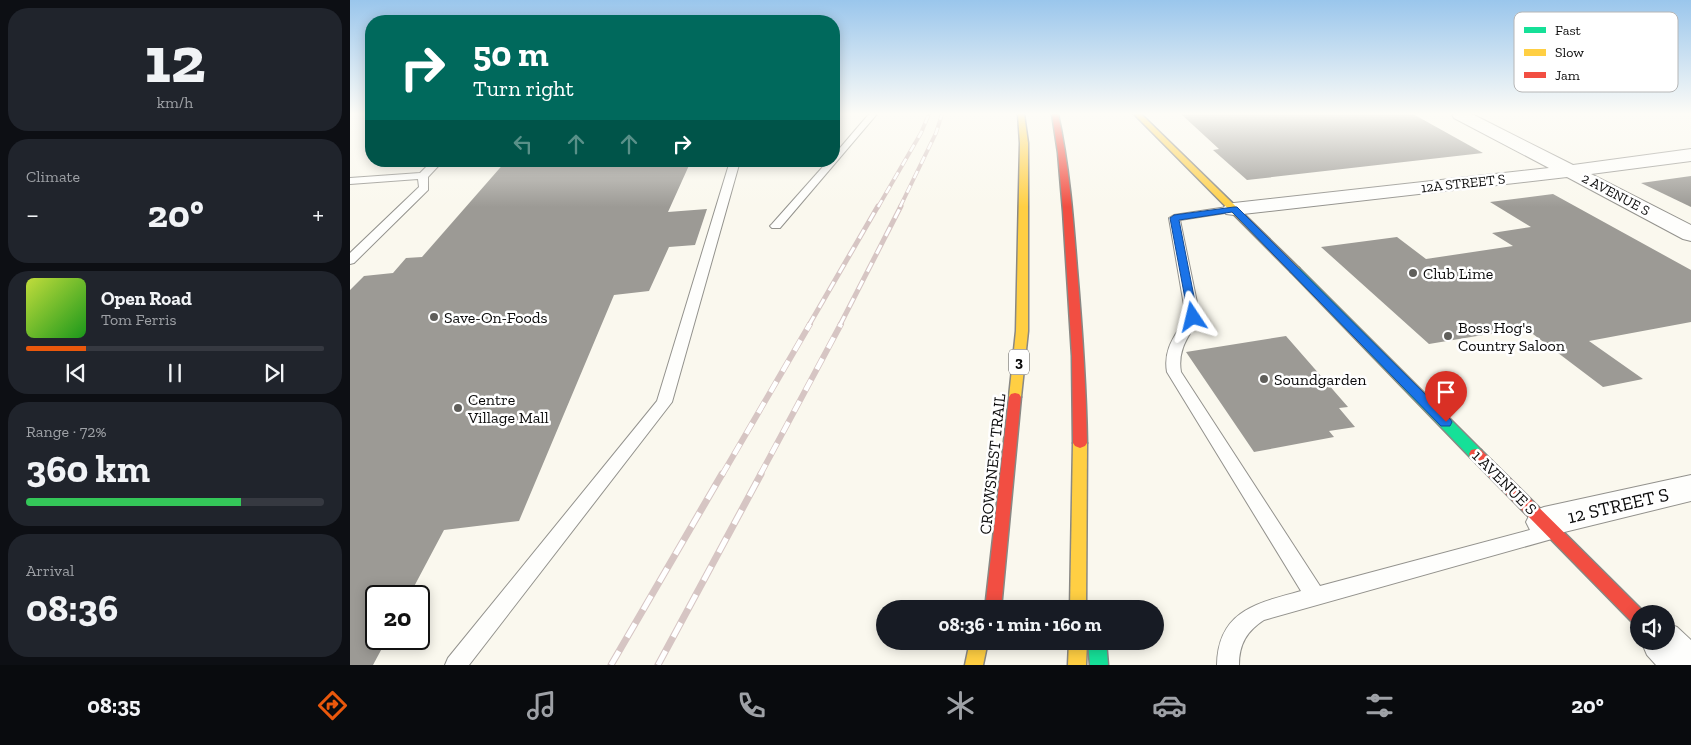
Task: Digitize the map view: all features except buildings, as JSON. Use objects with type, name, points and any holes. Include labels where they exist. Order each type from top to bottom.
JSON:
[{"type":"main road","name":"CROWSNEST TRAIL","points":[[994,600],[1022,331],[1024,145]]},
{"type":"main road","points":[[1060,145],[1068,219],[1076,334],[1080,434],[1090,560]]},
{"type":"main road","name":"1 AVENUE S","points":[[1169,145],[1630,609]]},
{"type":"main road","points":[[1078,600],[1080,434]]},
{"type":"main road","points":[[988,600],[999,554]]},
{"type":"main road","points":[[974,665],[977,650]]},
{"type":"main road","points":[[988,650],[988,657]]},
{"type":"main road","points":[[1077,665],[1078,650]]},
{"type":"main road","points":[[1098,650],[1099,665]]},
{"type":"street","name":"2 AVENUE S","points":[[1520,145],[1691,234]]},
{"type":"street","name":"12A STREET S","points":[[1234,209],[1571,171],[1691,155]]},
{"type":"street","name":"12 STREET S","points":[[1549,526],[1691,488]]},
{"type":"street","points":[[1671,650],[1686,665]]},
{"type":"lane","points":[[350,181],[423,176],[432,167]]},
{"type":"lane","points":[[456,665],[664,402],[733,167]]},
{"type":"lane","points":[[776,226],[829,167]]},
{"type":"lane","points":[[350,260],[424,188],[423,176]]},
{"type":"lane","points":[[1234,209],[1174,218],[1193,317],[1174,344],[1172,362],[1174,372],[1315,596]]},
{"type":"lane","points":[[1228,665],[1233,636],[1245,620],[1259,612],[1549,526]]},
{"type":"railway","points":[[878,207],[914,145]]},
{"type":"railway","points":[[900,207],[930,145]]},
{"type":"railway","points":[[809,325],[878,206]]},
{"type":"railway","points":[[840,325],[901,206]]},
{"type":"railway","points":[[722,475],[810,324]]},
{"type":"railway","points":[[760,475],[841,324]]},
{"type":"railway","points":[[611,665],[722,474]]},
{"type":"railway","points":[[658,665],[761,474]]},
{"type":"traffic: fast","points":[[1295,270],[1476,454]]},
{"type":"traffic: fast","points":[[1098,650],[1099,665]]},
{"type":"traffic: slow","points":[[1015,397],[1022,331],[1024,145]]},
{"type":"traffic: slow","points":[[1168,145],[1295,270]]},
{"type":"traffic: slow","points":[[1078,600],[1080,443]]},
{"type":"traffic: slow","points":[[974,665],[977,650]]},
{"type":"traffic: slow","points":[[1077,665],[1078,650]]},
{"type":"traffic: jam","points":[[1061,145],[1068,211],[1078,356],[1080,443]]},
{"type":"traffic: jam","points":[[994,600],[1015,397]]},
{"type":"traffic: jam","points":[[1476,454],[1630,609]]},
{"type":"place","name":"Club Lime","points":[[1413,273]]},
{"type":"place","name":"Save-On-Foods","points":[[434,317]]},
{"type":"place","name":"Boss Hog's Country Saloon","points":[[1448,336]]},
{"type":"place","name":"Soundgarden","points":[[1264,379]]},
{"type":"place","name":"Centre Village Mall","points":[[458,408]]},
{"type":"route","points":[[1193,317],[1174,218],[1234,209],[1446,422]]}]
